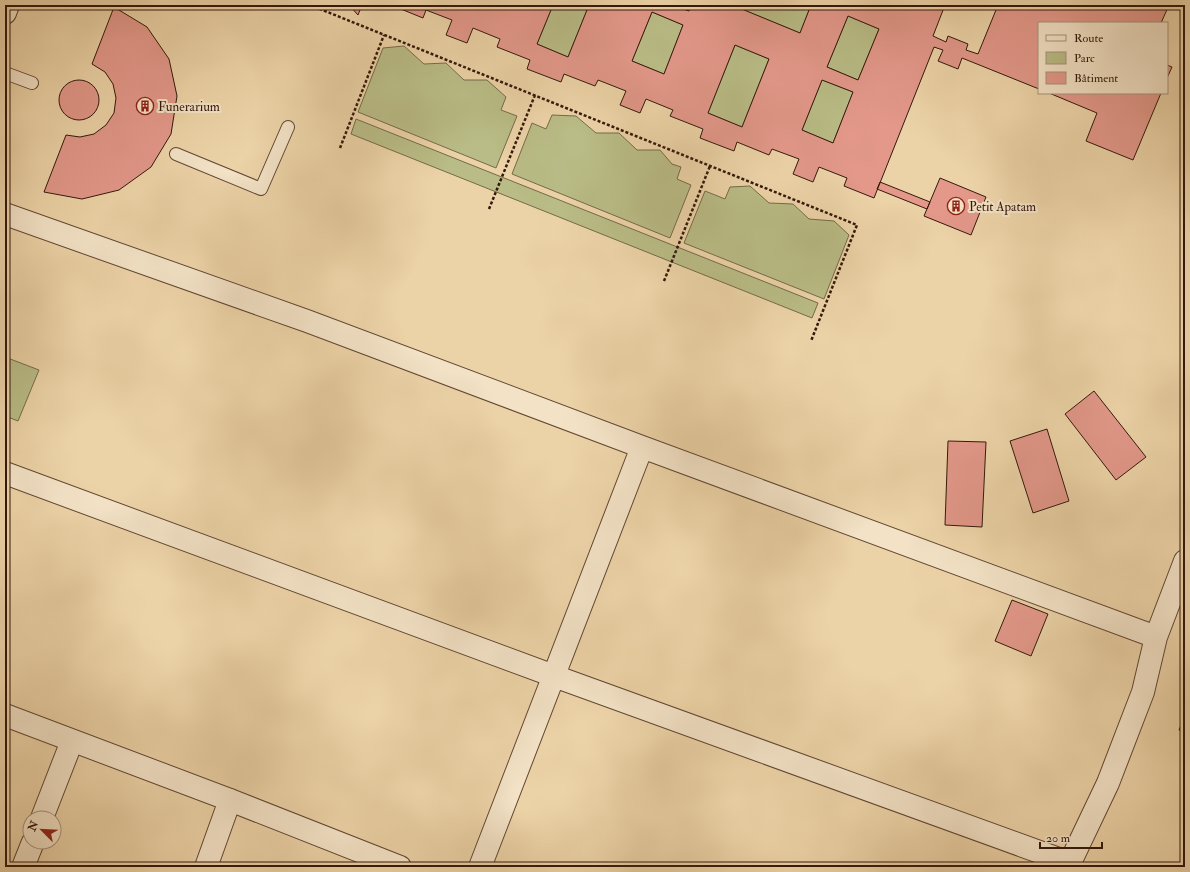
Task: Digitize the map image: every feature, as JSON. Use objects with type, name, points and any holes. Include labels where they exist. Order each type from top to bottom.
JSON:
[{"type":"street","points":[[5,13],[8,5]]},
{"type":"street","points":[[5,214],[308,321],[642,447],[1156,637]]},
{"type":"street","points":[[480,867],[642,447]]},
{"type":"street","points":[[5,473],[1069,865],[1111,776],[1142,692],[1156,637],[1185,561]]},
{"type":"street","points":[[5,716],[230,800],[400,867]]},
{"type":"street","points":[[45,810],[72,741]]},
{"type":"street","points":[[206,867],[230,800]]},
{"type":"street","points":[[23,867],[30,850]]},
{"type":"lane","points":[[5,73],[32,83]]},
{"type":"lane","points":[[176,154],[261,189],[288,127]]},
{"type":"path","points":[[310,5],[857,225],[811,341]]},
{"type":"path","points":[[340,148],[384,35]]},
{"type":"path","points":[[489,209],[535,95]]},
{"type":"path","points":[[664,281],[710,166]]},
{"type":"green space","points":[[553,5],[589,5],[568,57],[537,44]]},
{"type":"green space","points":[[732,5],[811,5],[800,33]]},
{"type":"green space","points":[[652,12],[683,25],[664,74],[632,61]]},
{"type":"green space","points":[[848,16],[879,29],[858,80],[827,67]]},
{"type":"green space","points":[[735,45],[769,59],[742,127],[708,113]]},
{"type":"green space","points":[[404,46],[424,64],[446,63],[464,80],[487,80],[506,97],[501,110],[517,116],[496,168],[358,112],[383,48]]},
{"type":"green space","points":[[822,80],[853,92],[833,143],[802,130]]},
{"type":"green space","points":[[552,115],[576,116],[596,133],[619,133],[637,150],[660,150],[672,164],[681,167],[677,179],[691,185],[670,238],[512,174],[532,123],[546,129]]},
{"type":"green space","points":[[356,119],[818,303],[812,318],[351,134]]},
{"type":"green space","points":[[750,186],[769,203],[793,204],[809,219],[834,221],[849,235],[824,299],[684,243],[705,191],[725,199],[730,187]]},
{"type":"green space","points":[[5,357],[39,370],[18,421],[5,416]]},
{"type":"building","points":[[349,5],[362,5],[358,15]]},
{"type":"building","points":[[391,5],[490,5],[496,7],[496,5],[553,5],[537,44],[568,57],[589,5],[672,5],[689,11],[691,5],[732,5],[800,33],[811,5],[945,5],[933,36],[946,42],[948,36],[968,44],[966,50],[978,54],[998,5],[1169,5],[1161,22],[1038,22],[1038,89],[962,58],[958,69],[938,61],[943,50],[934,47],[874,198],[844,186],[847,178],[819,167],[813,182],[793,174],[799,159],[772,149],[769,155],[737,142],[734,151],[700,138],[703,129],[670,116],[673,110],[646,99],[640,113],[620,105],[626,91],[598,80],[595,86],[564,74],[561,82],[527,69],[530,60],[497,47],[500,39],[473,28],[467,43],[446,35],[452,20],[426,10],[423,18]],"holes":[[[652,12],[683,25],[664,74],[632,61]],[[848,16],[879,29],[858,80],[827,67]],[[735,45],[769,59],[742,127],[708,113]],[[822,80],[853,92],[833,143],[802,130]]]},
{"type":"building","name":"Funerarium","points":[[114,7],[147,27],[169,59],[177,96],[171,134],[151,167],[119,190],[82,199],[44,192],[66,135],[80,137],[94,134],[106,125],[114,113],[116,98],[113,84],[105,72],[92,64]]},
{"type":"building","points":[[1168,65],[1172,67],[1168,76]]},
{"type":"building","points":[[83,80],[90,83],[96,89],[99,100],[98,108],[90,117],[83,120],[75,120],[68,117],[60,108],[59,96],[62,89],[71,81]]},
{"type":"building","points":[[1051,94],[1161,94],[1133,160],[1086,141],[1097,113]]},
{"type":"building","name":"Petit Apatam","points":[[940,178],[986,197],[971,235],[924,216]]},
{"type":"building","points":[[880,182],[930,202],[927,209],[877,189]]},
{"type":"building","points":[[1094,391],[1146,457],[1116,480],[1065,414]]},
{"type":"building","points":[[1047,429],[1069,501],[1033,513],[1010,441]]},
{"type":"building","points":[[948,441],[986,442],[982,527],[945,525]]},
{"type":"building","points":[[1012,600],[1048,614],[1031,656],[995,641]]},
{"type":"building","points":[[1185,715],[1185,733],[1179,730]]},
{"type":"place","name":"Funerarium","points":[[145,106]]},
{"type":"place","name":"Petit Apatam","points":[[956,206]]}]
